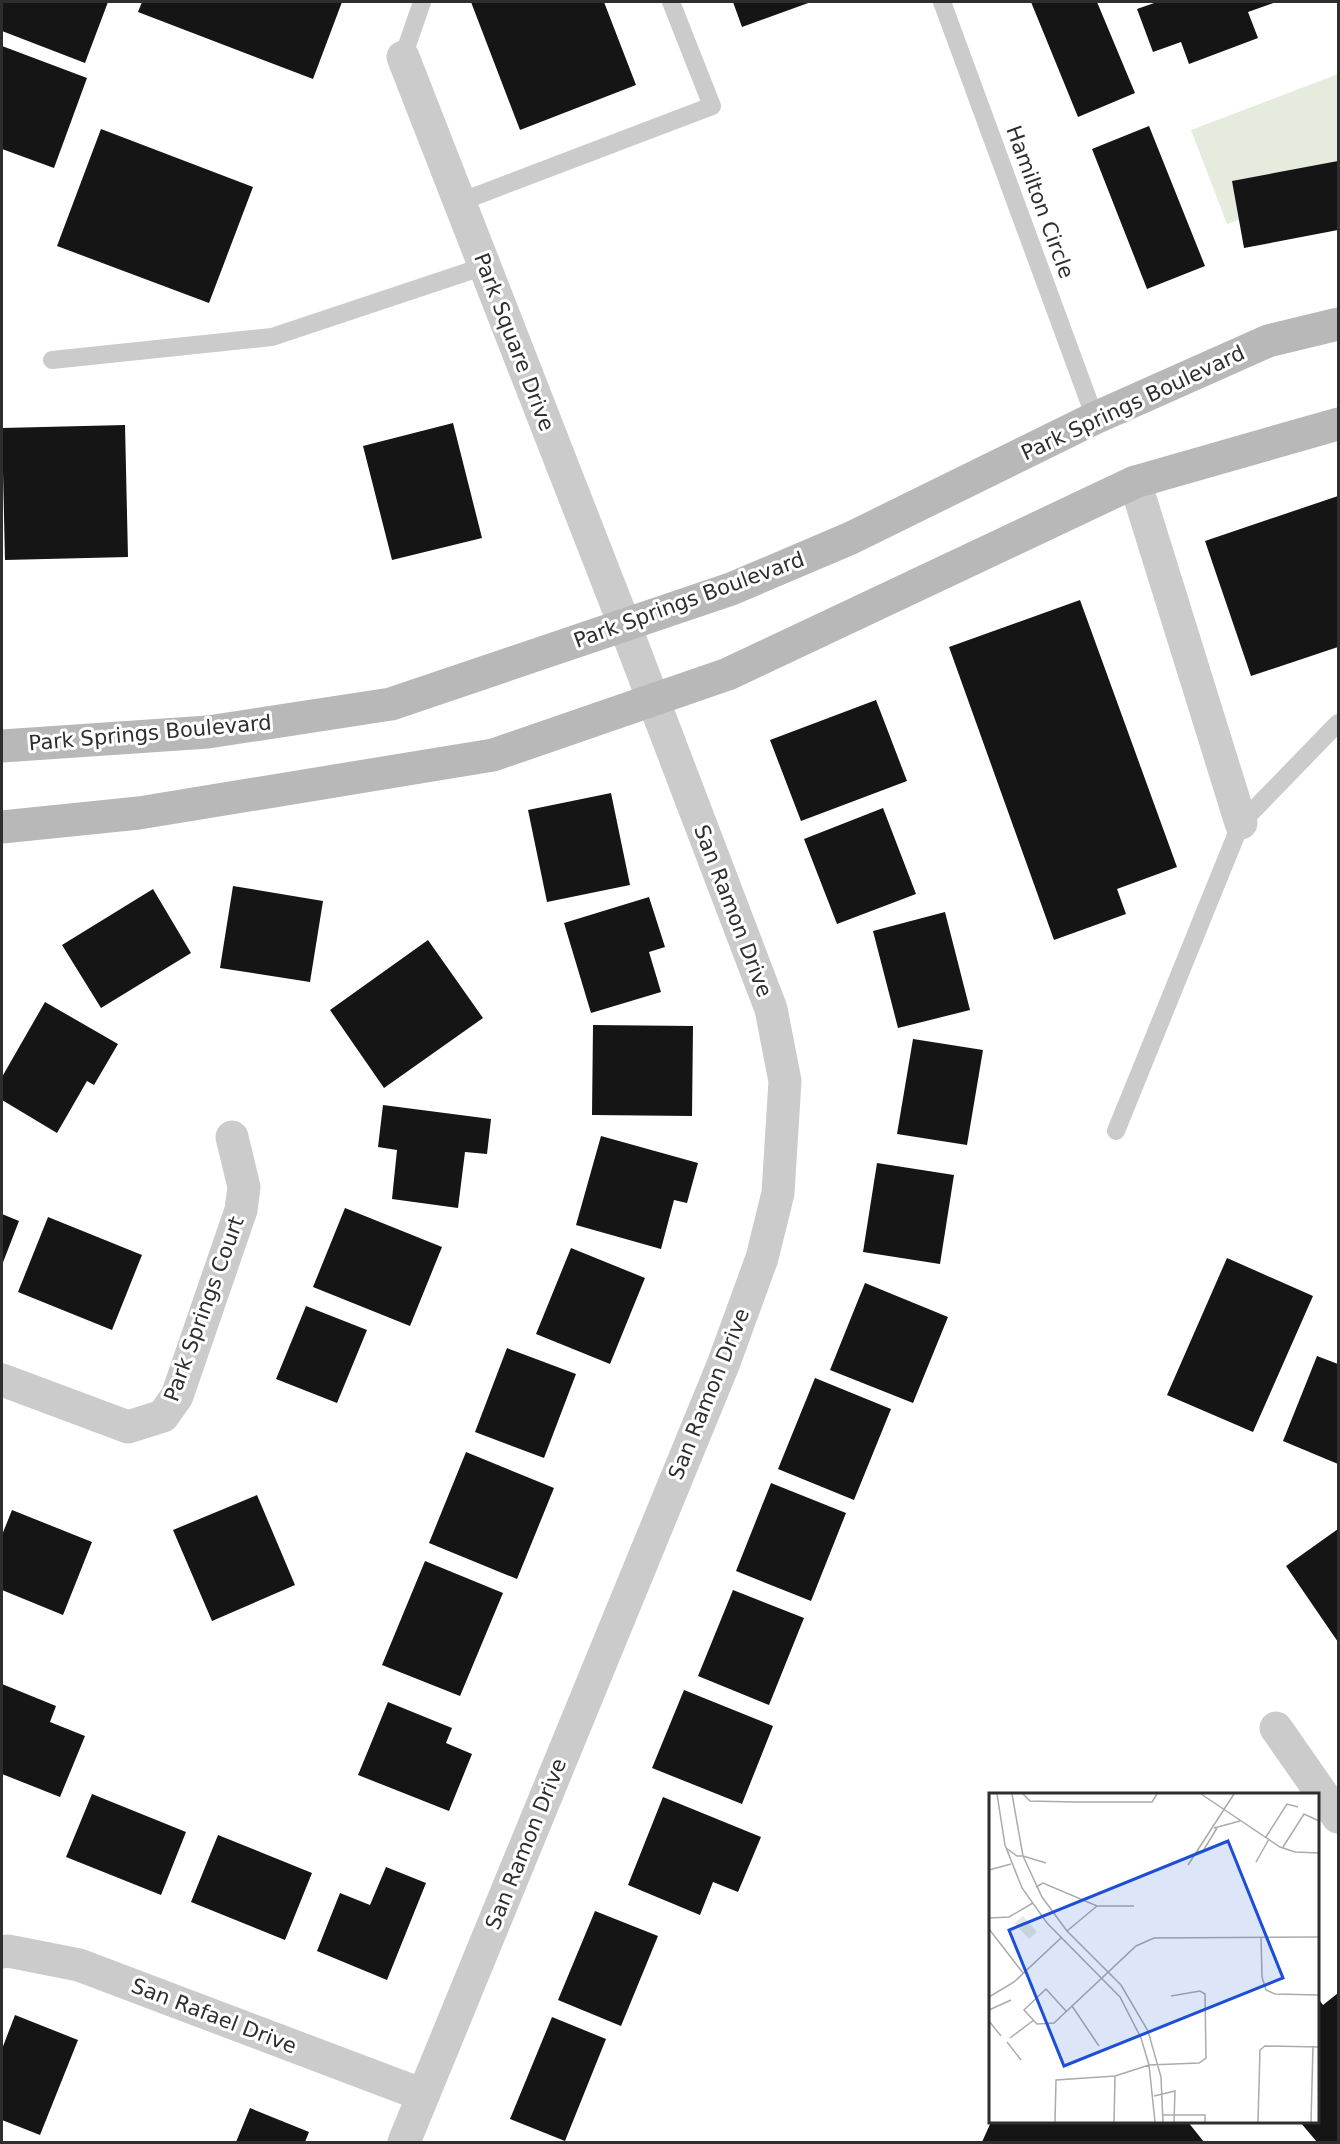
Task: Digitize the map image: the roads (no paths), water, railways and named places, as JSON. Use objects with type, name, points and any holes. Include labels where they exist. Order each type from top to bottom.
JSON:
[{"type":"main road","name":"Park Springs Boulevard","points":[[2,746],[208,732],[391,704],[731,589],[851,538],[1095,418],[1268,341],[1338,324]]},
{"type":"main road","points":[[2,827],[139,813],[493,755],[728,674],[1135,482],[1338,424]]},
{"type":"street","name":"Park Square Drive","points":[[403,57],[625,626]]},
{"type":"street","points":[[1135,482],[1241,823]]},
{"type":"street","name":"San Ramon Drive","points":[[404,2142],[723,1365],[762,1258],[778,1193],[785,1081],[771,1009],[625,626]]},
{"type":"street","name":"Park Springs Court","points":[[2,1380],[128,1427],[163,1416],[177,1396],[241,1210],[244,1187],[232,1137]]},
{"type":"street","points":[[1276,1728],[1338,1817]]},
{"type":"street","name":"San Rafael Drive","points":[[2,1952],[78,1965],[423,2095]]},
{"type":"lane","points":[[403,57],[422,2]]},
{"type":"lane","points":[[460,202],[712,106],[671,2]]},
{"type":"lane","name":"Hamilton Circle","points":[[942,2],[1095,418]]},
{"type":"lane","points":[[52,360],[272,337],[485,266]]},
{"type":"lane","points":[[1116,1131],[1241,823],[1338,723]]}]
